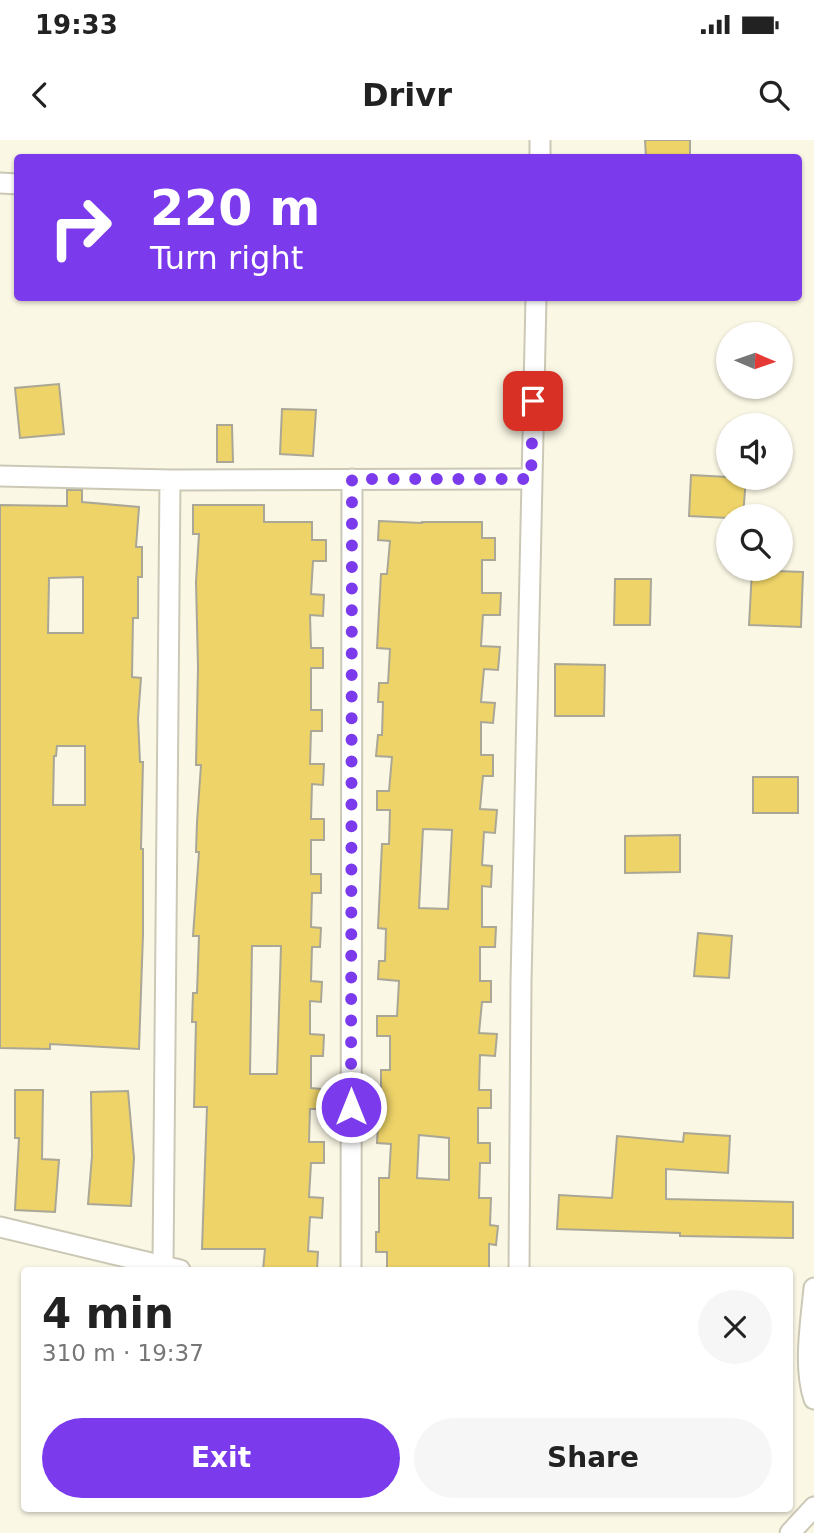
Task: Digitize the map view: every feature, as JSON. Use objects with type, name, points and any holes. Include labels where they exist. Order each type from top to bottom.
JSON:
[{"type":"street","points":[[519,1267],[522,968],[536,301]]},
{"type":"street","points":[[0,476],[170,480],[531,479]]},
{"type":"street","points":[[351,1267],[352,479]]},
{"type":"street","points":[[170,480],[171,1267]]},
{"type":"street","points":[[0,1227],[167,1267]]},
{"type":"street","points":[[814,1288],[809,1385],[814,1399]]},
{"type":"street","points":[[790,1533],[814,1507]]},
{"type":"building","points":[[645,140],[690,140],[690,154],[646,154]]},
{"type":"building","points":[[59,384],[64,434],[20,438],[15,388]]},
{"type":"building","points":[[282,409],[316,410],[313,456],[280,454]]},
{"type":"building","points":[[217,425],[232,425],[233,462],[217,462]]},
{"type":"building","points":[[691,475],[716,476],[716,490],[745,490],[744,504],[716,504],[716,517],[689,516]]},
{"type":"building","points":[[67,490],[82,490],[82,502],[139,507],[136,547],[142,547],[142,577],[138,577],[138,618],[133,618],[132,677],[141,678],[138,719],[140,762],[143,762],[143,934],[139,1049],[50,1044],[50,1049],[0,1048],[0,505],[67,506]],"holes":[[[83,577],[83,633],[48,633],[49,578]],[[57,746],[85,746],[85,805],[53,805],[54,756]]]},
{"type":"building","points":[[193,505],[264,505],[264,522],[312,522],[312,540],[326,540],[326,561],[313,561],[311,594],[324,595],[323,616],[310,615],[311,648],[323,648],[323,668],[311,668],[311,710],[322,710],[322,731],[311,731],[310,764],[324,764],[323,785],[312,784],[311,819],[324,819],[324,840],[311,840],[311,874],[321,874],[321,893],[312,893],[311,927],[321,928],[320,947],[312,947],[311,981],[322,982],[321,1002],[310,1001],[310,1034],[324,1035],[323,1056],[311,1056],[311,1088],[321,1089],[321,1109],[310,1109],[309,1142],[324,1142],[324,1163],[311,1163],[309,1197],[323,1198],[322,1218],[310,1217],[308,1251],[318,1252],[317,1267],[263,1267],[265,1249],[202,1249],[207,1107],[194,1107],[196,1022],[192,1022],[193,993],[197,993],[199,936],[193,936],[201,765],[196,765],[196,582],[199,534],[193,534]],"holes":[[[252,946],[281,946],[277,1074],[250,1074]]]},
{"type":"building","points":[[379,521],[482,522],[482,538],[495,538],[495,560],[482,560],[482,593],[501,593],[500,615],[483,615],[481,646],[500,647],[498,670],[484,669],[481,702],[495,703],[493,723],[481,722],[481,755],[493,755],[493,776],[483,776],[480,809],[497,810],[495,833],[484,832],[482,865],[492,866],[491,887],[482,886],[482,927],[496,927],[495,947],[480,947],[480,981],[491,981],[491,1002],[482,1002],[479,1033],[497,1034],[495,1056],[480,1055],[479,1090],[491,1090],[491,1108],[478,1108],[478,1143],[490,1143],[490,1163],[480,1163],[479,1198],[491,1198],[490,1225],[498,1226],[496,1245],[489,1244],[489,1267],[387,1267],[387,1252],[376,1252],[376,1232],[379,1232],[379,1178],[389,1178],[391,1144],[377,1143],[378,1123],[381,1123],[381,1070],[390,1070],[390,1036],[377,1036],[377,1016],[397,1016],[399,981],[378,979],[379,961],[385,961],[386,929],[378,928],[382,844],[389,844],[390,810],[377,810],[377,791],[389,791],[392,757],[376,756],[378,735],[382,735],[383,702],[378,702],[379,683],[388,683],[390,649],[377,648],[381,574],[387,574],[390,541],[378,540]],"holes":[[[423,829],[452,830],[448,909],[419,908]],[[419,1135],[449,1138],[449,1180],[417,1178]]]},
{"type":"building","points":[[793,572],[803,572],[801,627],[749,625],[751,581],[793,581]]},
{"type":"building","points":[[615,579],[651,579],[650,625],[614,625]]},
{"type":"building","points":[[555,664],[605,665],[604,716],[555,716]]},
{"type":"building","points":[[753,777],[798,777],[798,813],[753,813]]},
{"type":"building","points":[[680,835],[680,872],[625,873],[625,836]]},
{"type":"building","points":[[698,933],[732,936],[729,978],[694,976]]},
{"type":"building","points":[[15,1090],[43,1090],[42,1159],[59,1160],[55,1212],[15,1210],[19,1138],[15,1138]]},
{"type":"building","points":[[128,1091],[134,1158],[131,1206],[88,1204],[92,1156],[91,1092]]},
{"type":"building","points":[[684,1133],[730,1136],[728,1173],[666,1169],[666,1199],[793,1202],[793,1238],[680,1236],[680,1233],[557,1229],[559,1195],[612,1198],[617,1136],[683,1142]]},
{"type":"route","points":[[351,1107],[352,479],[531,479],[533,401]]}]
